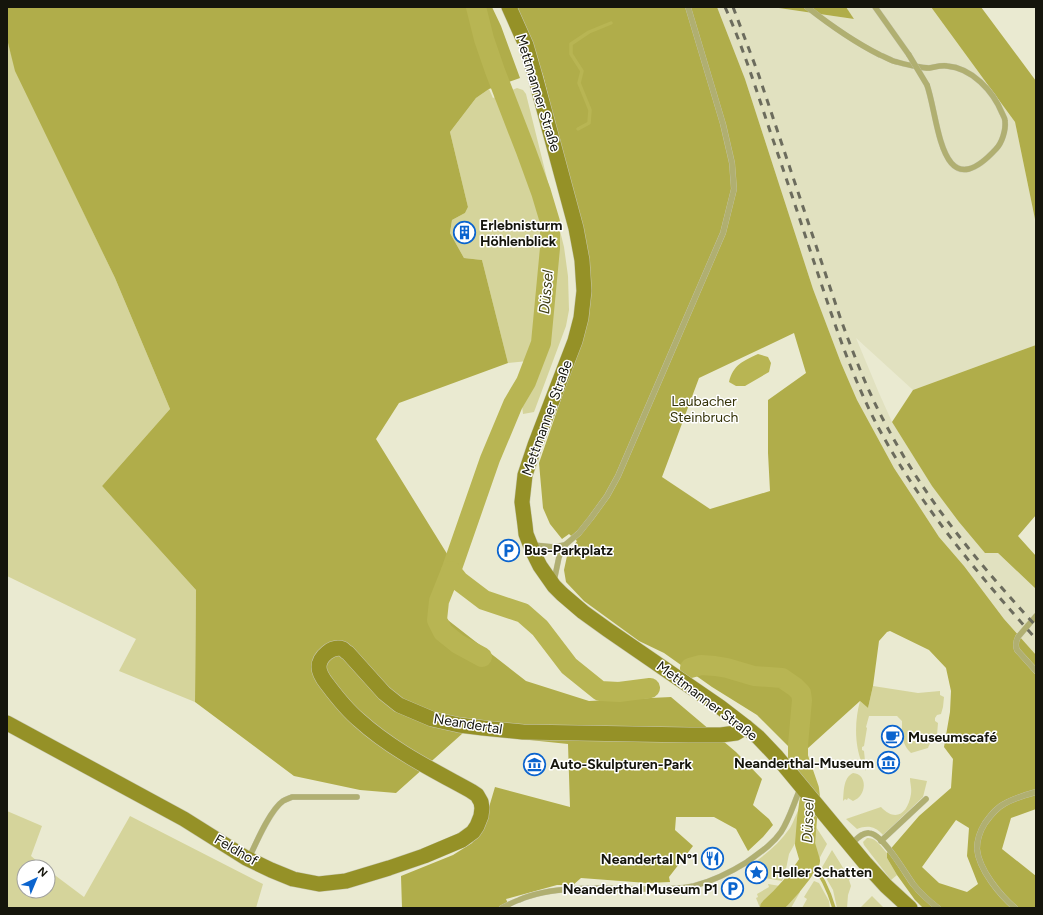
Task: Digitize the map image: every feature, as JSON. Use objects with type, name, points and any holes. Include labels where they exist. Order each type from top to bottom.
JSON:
[{"type":"main road","name":"Mettmanner Straße","points":[[509,7],[526,45],[572,213],[582,260],[584,291],[581,318],[575,342],[525,475],[522,502],[525,525],[530,545],[540,566],[554,586],[583,612],[720,707],[746,727],[778,757],[886,886],[910,908]]},
{"type":"main road","name":"Neandertal","points":[[477,826],[482,808],[481,802],[477,796],[471,791],[396,749],[358,719],[326,683],[319,668],[322,657],[326,653],[336,649],[343,649],[384,693],[399,705],[432,719],[458,725],[523,732],[689,735],[721,735],[736,733],[746,727]]},
{"type":"main road","name":"Feldhof","points":[[7,723],[184,819],[249,859],[293,879],[319,884],[346,881],[424,856],[462,840],[473,832],[477,826]]},
{"type":"lane","points":[[554,586],[559,557],[565,545],[579,533],[591,518],[607,496],[618,476],[723,233],[734,189],[732,163],[723,124],[688,7]]},
{"type":"lane","points":[[807,7],[830,25],[866,48],[897,62],[928,68],[947,66],[958,68],[979,80],[989,90],[1000,106],[1005,120],[1004,134],[998,148],[974,168],[959,169],[951,164],[945,154],[939,138],[931,94],[927,85],[909,54],[875,7]]},
{"type":"lane","points":[[530,545],[553,547],[565,545]]},
{"type":"lane","points":[[1036,616],[1016,640],[1017,650],[1036,671]]},
{"type":"lane","points":[[502,908],[520,899],[546,892],[586,888],[686,888],[705,882],[735,869],[772,843],[782,830],[803,787]]},
{"type":"lane","points":[[1015,908],[1000,893],[980,861],[978,840],[983,826],[998,808],[1014,799],[1036,792]]},
{"type":"lane","points":[[249,859],[264,827],[275,810],[284,801],[292,797],[357,798]]},
{"type":"lane","points":[[881,841],[926,799]]},
{"type":"lane","points":[[850,844],[861,835],[867,833],[874,834],[896,858],[914,885],[938,908]]},
{"type":"shaded area","points":[[7,7],[492,7],[501,26],[520,78],[489,89],[476,98],[450,132],[468,207],[465,213],[452,220],[450,233],[464,258],[482,260],[508,363],[399,403],[376,439],[449,557],[435,610],[526,681],[589,701],[671,697],[736,752],[762,779],[753,805],[769,819],[773,825],[748,851],[736,829],[714,817],[676,817],[675,830],[693,846],[669,877],[670,882],[647,883],[581,878],[573,885],[557,885],[506,899],[510,908],[402,908],[401,876],[453,855],[472,843],[484,824],[495,787],[570,807],[568,744],[463,733],[396,793],[360,790],[294,776],[195,702],[196,590],[102,486],[170,409],[115,278],[15,71],[7,39]]},
{"type":"shaded area","points":[[515,7],[717,7],[745,79],[813,289],[841,363],[857,400],[894,468],[939,537],[964,566],[1004,619],[1036,655],[1036,809],[1011,818],[1002,849],[1036,876],[1036,908],[923,908],[915,900],[897,875],[887,858],[887,853],[919,816],[951,788],[953,759],[944,747],[950,712],[951,691],[946,668],[929,650],[890,631],[887,632],[879,641],[873,686],[868,708],[860,701],[807,749],[794,752],[757,715],[712,687],[664,653],[639,641],[584,601],[566,582],[564,570],[567,556],[577,541],[569,534],[562,539],[550,524],[543,508],[539,463],[580,344],[581,227],[543,75]],"holes":[[[794,333],[806,373],[768,400],[770,491],[710,509],[662,477],[699,378]],[[956,820],[969,828],[967,856],[978,884],[967,892],[939,883],[922,867]]]},
{"type":"shaded area","points":[[717,7],[772,7],[854,19],[846,7],[931,7],[1015,122],[1036,224],[1036,345],[913,390],[856,338],[892,422],[932,486],[1036,589],[1036,655],[1004,619],[964,566],[939,537],[894,468],[857,400],[841,363],[813,289],[745,79]]},
{"type":"shaded area","points":[[772,7],[846,7],[854,19]]},
{"type":"shaded area","points":[[931,7],[981,7],[1036,81],[1036,224],[1015,122]]},
{"type":"shaded area","points":[[7,39],[16,71],[115,278],[170,409],[102,486],[196,590],[195,702],[119,671],[136,639],[7,576]]},
{"type":"shaded area","points":[[517,88],[523,90],[526,94],[564,247],[568,276],[569,310],[566,326],[534,412],[523,414],[519,383],[528,361],[508,363],[482,260],[464,258],[450,233],[452,220],[465,213],[468,207],[450,132],[476,98],[489,89],[493,98]]},
{"type":"shaded area","points":[[1036,345],[1036,515],[1018,536],[1036,556],[1036,589],[998,553],[985,553],[932,486],[892,422],[913,390]]},
{"type":"shaded area","points":[[758,354],[768,357],[771,363],[769,372],[745,386],[736,386],[729,382],[733,371],[739,364]]},
{"type":"shaded area","points":[[873,686],[918,693],[940,691],[940,695],[944,697],[941,714],[937,715],[935,718],[935,721],[938,723],[936,740],[931,742],[928,748],[911,753],[905,746],[902,734],[902,721],[897,716],[869,716],[864,746],[862,747],[862,750],[864,751],[866,771],[859,755],[856,728],[860,701],[868,708]]},
{"type":"shaded area","points":[[853,773],[858,774],[861,777],[864,786],[863,790],[861,795],[853,801],[848,798],[847,800],[845,799],[843,801],[847,778]]},
{"type":"shaded area","points":[[910,778],[927,781],[923,797],[883,835],[871,827],[857,829],[846,819],[881,807],[886,812],[896,815],[900,814],[904,811],[909,801],[911,792]]},
{"type":"shaded area","points":[[800,807],[801,822],[797,840],[789,854],[782,881],[765,878],[763,874],[748,879],[746,872],[748,867],[781,839],[790,828]]},
{"type":"shaded area","points":[[7,811],[42,826],[31,856],[35,859],[16,859],[16,899],[56,899],[56,876],[84,897],[130,816],[263,884],[256,908],[7,908]]},
{"type":"shaded area","points":[[812,823],[827,844],[817,863],[812,849]]},
{"type":"shaded area","points":[[867,838],[876,841],[887,853],[887,858],[897,875],[891,880],[864,845],[863,842]]},
{"type":"shaded area","points":[[832,850],[850,879],[851,886],[848,895],[847,908],[837,908],[833,890],[821,869]]},
{"type":"shaded area","points":[[814,881],[819,883],[829,901],[830,908],[802,908],[807,899],[804,897]]},
{"type":"shaded area","points":[[768,884],[780,886],[777,895],[760,908],[756,898],[758,897],[757,894],[769,887]]},
{"type":"shaded area","points":[[794,887],[798,888],[800,892],[791,908],[778,908],[784,903]]},
{"type":"shaded area","points":[[872,896],[884,908],[860,908]]},
{"type":"waterway","name":"Düssel","points":[[476,7],[484,39],[495,71],[541,192],[550,222],[550,248],[541,343],[526,382],[513,404],[490,459],[451,571],[459,581],[484,600],[523,613],[540,628],[569,666],[600,691],[619,692],[650,688]]},
{"type":"waterway","points":[[578,129],[589,123],[590,110],[579,83],[582,71],[571,54],[571,44],[589,32],[611,23]]},
{"type":"waterway","name":"Düssel","points":[[451,571],[439,601],[437,620],[443,632],[458,644],[482,657]]},
{"type":"waterway","name":"Düssel","points":[[690,668],[701,665],[715,666],[754,676],[782,678],[801,693],[802,700],[798,757],[809,789],[810,797],[805,844],[810,861],[792,886],[770,908]]},
{"type":"waterway","points":[[810,861],[818,871],[830,895],[834,908]]},
{"type":"railway","points":[[725,7],[749,68],[825,296],[853,372],[869,409],[894,456],[931,511],[992,589],[1036,639]]},
{"type":"railway","points":[[733,7],[758,73],[841,320],[878,411],[900,451],[935,504],[973,554],[1036,626]]},
{"type":"place","name":"Erlebnisturm Höhlenblick","points":[[465,233]]},
{"type":"place","name":"Bus-Parkplatz","points":[[509,550]]},
{"type":"place","name":"Museumscafé","points":[[892,737]]},
{"type":"place","name":"Neanderthal-Museum","points":[[889,763]]},
{"type":"place","name":"Auto-Skulpturen-Park","points":[[534,764]]},
{"type":"place","name":"Neandertal N°1","points":[[713,859]]},
{"type":"place","name":"Heller Schatten","points":[[756,872]]},
{"type":"place","name":"Neanderthal Museum P1","points":[[733,889]]},
{"type":"park label","name":"Laubacher Steinbruch","points":[[704,410]]}]
